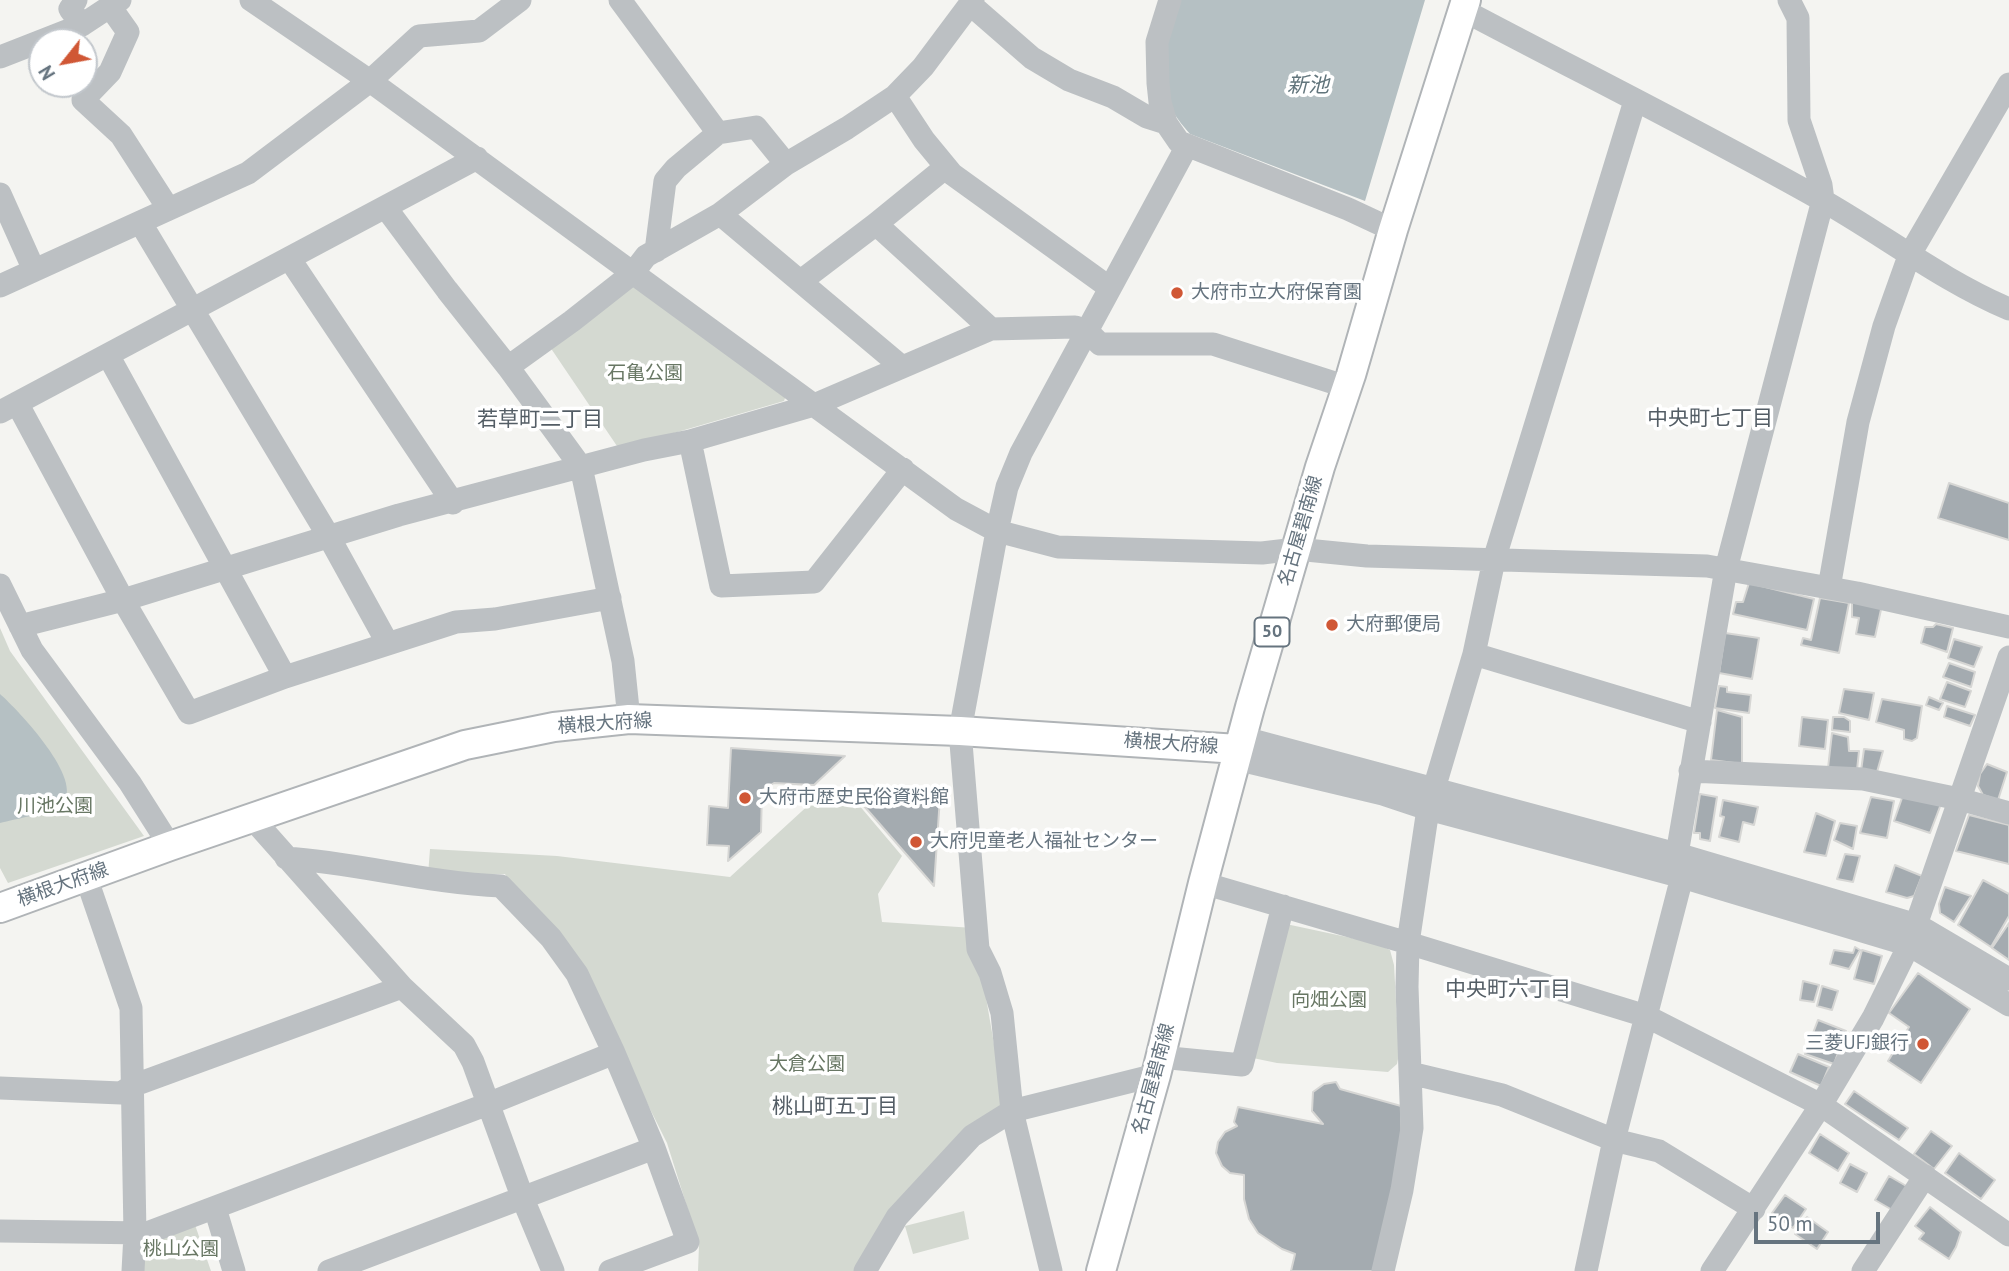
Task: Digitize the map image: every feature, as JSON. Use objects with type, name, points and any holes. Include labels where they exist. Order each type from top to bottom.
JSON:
[{"type":"main road","name":"名古屋碧南線","points":[[1101,1271],[1158,1066],[1238,748],[1320,467],[1464,5]]},
{"type":"main road","name":"横根大府線","points":[[0,908],[170,846],[465,746],[554,727],[629,719],[960,731],[1238,748]]},
{"type":"street","points":[[76,0],[70,9],[82,25]]},
{"type":"street","points":[[251,0],[370,81],[956,509],[997,531],[1058,547],[1262,553],[1296,549],[1367,556],[1707,566],[1829,588],[2009,627]]},
{"type":"street","points":[[0,286],[248,173],[370,81],[418,36],[479,32],[520,0]]},
{"type":"street","points":[[620,0],[718,133]]},
{"type":"street","points":[[1170,0],[1157,42],[1159,92],[1166,123],[1179,142],[1348,209],[1393,230]]},
{"type":"street","points":[[1586,1271],[1614,1140],[1682,877],[1676,854],[1727,569],[1823,200],[1821,185],[1799,120],[1798,18],[1789,0]]},
{"type":"street","points":[[508,367],[633,273],[646,256],[720,214],[786,163],[847,128],[895,96],[923,67],[972,2],[1031,58],[1069,80],[1113,97],[1147,117],[1166,123]]},
{"type":"street","points":[[0,57],[82,25],[115,4],[128,32],[110,72],[83,100],[121,135],[168,208]]},
{"type":"street","points":[[1464,5],[1635,101],[1823,200],[1909,256],[1979,296],[2009,309]]},
{"type":"street","points":[[1829,588],[1858,422],[1884,326],[1909,256],[2009,85]]},
{"type":"street","points":[[895,96],[946,167],[976,193],[1110,288]]},
{"type":"street","points":[[1383,1271],[1402,1190],[1412,1128],[1406,988],[1408,943],[1431,799],[1474,654],[1494,560],[1635,101]]},
{"type":"street","points":[[656,251],[665,181],[676,168],[718,133],[756,127],[786,163]]},
{"type":"street","points":[[1051,1271],[1013,1111],[1002,1013],[990,973],[978,949],[960,731],[1007,487],[1021,453],[1187,146]]},
{"type":"street","points":[[477,159],[8,408],[189,713],[285,677],[456,622],[495,619],[610,598]]},
{"type":"street","points":[[801,281],[946,167]]},
{"type":"street","points":[[0,194],[34,270]]},
{"type":"street","points":[[386,208],[581,467],[624,661],[629,719]]},
{"type":"street","points":[[720,214],[902,367]]},
{"type":"street","points":[[140,222],[329,537],[388,644]]},
{"type":"street","points":[[876,224],[991,329]]},
{"type":"street","points":[[289,258],[453,503]]},
{"type":"street","points":[[20,626],[122,600],[399,516],[690,441],[814,405],[991,329],[1075,327],[1087,331],[1100,344],[1213,344],[1347,387]]},
{"type":"street","points":[[108,355],[285,677]]},
{"type":"street","points":[[690,441],[721,586],[814,582],[903,469]]},
{"type":"street","points":[[0,585],[32,650],[130,783],[170,846]]},
{"type":"street","points":[[1474,654],[1700,722]]},
{"type":"street","points":[[1712,1271],[1821,1105],[1873,1018],[1913,935],[2009,657]]},
{"type":"street","points":[[1238,748],[1284,769],[1383,794],[1431,799],[1676,854],[1913,935],[2009,979]]},
{"type":"street","points":[[1690,771],[1863,779],[1959,799],[2009,813]]},
{"type":"street","points":[[1431,799],[1682,877],[1913,935],[2009,1005]]},
{"type":"street","points":[[252,818],[402,987],[464,1045],[473,1062],[523,1199],[553,1271]]},
{"type":"street","points":[[286,858],[316,860],[431,881],[501,886],[551,938],[577,974],[614,1053],[654,1149],[688,1242],[610,1271]]},
{"type":"street","points":[[86,877],[131,1008],[134,1271]]},
{"type":"street","points":[[1203,883],[1646,1017],[1821,1105],[2009,1235]]},
{"type":"street","points":[[865,1271],[897,1217],[972,1136],[1013,1111],[1158,1066],[1242,1065],[1283,906]]},
{"type":"street","points":[[0,1088],[121,1093],[132,1086],[402,987]]},
{"type":"street","points":[[0,1231],[147,1233],[488,1104],[614,1053]]},
{"type":"street","points":[[1410,1073],[1502,1095],[1614,1140],[1659,1151],[1754,1209]]},
{"type":"street","points":[[328,1271],[654,1149]]},
{"type":"street","points":[[1863,1271],[1925,1176]]},
{"type":"street","points":[[215,1208],[234,1271]]},
{"type":"green space","name":"石亀公園","points":[[630,282],[786,395],[784,401],[619,449],[550,347]]},
{"type":"green space","name":"川池公園","points":[[0,628],[10,651],[144,836],[8,883],[0,868]]},
{"type":"green space","name":"大倉公園","points":[[853,798],[902,856],[878,894],[882,922],[974,928],[1004,1102],[860,1271],[698,1271],[699,1245],[667,1143],[617,1043],[520,901],[505,874],[428,875],[430,849],[557,856],[730,877],[813,801],[836,807]]},
{"type":"green space","name":"向畑公園","points":[[1286,924],[1375,943],[1390,950],[1394,965],[1399,1054],[1397,1064],[1388,1072],[1277,1063],[1248,1057]]},
{"type":"green space","points":[[964,1211],[969,1239],[913,1254],[905,1226]]},
{"type":"green space","name":"桃山公園","points":[[194,1222],[211,1271],[138,1271],[139,1242]]},
{"type":"water","name":"新池","points":[[1176,0],[1425,0],[1365,201],[1190,134],[1167,100],[1162,72],[1165,41]]},
{"type":"water","points":[[0,694],[47,746],[65,779],[67,793],[62,804],[57,807],[0,823]]},
{"type":"building","points":[[1949,483],[2009,503],[2009,540],[1938,518]]},
{"type":"building","points":[[1749,583],[1814,599],[1807,630],[1733,614],[1736,602],[1743,602]]},
{"type":"building","points":[[1820,598],[1849,603],[1839,653],[1801,645],[1803,638],[1811,640]]},
{"type":"building","points":[[1852,600],[1882,605],[1875,637],[1856,634],[1859,618],[1852,617]]},
{"type":"building","points":[[1936,624],[1953,628],[1947,652],[1921,643],[1925,627],[1933,627]]},
{"type":"building","points":[[1725,633],[1759,638],[1752,679],[1719,673]]},
{"type":"building","points":[[1954,639],[1982,647],[1974,667],[1948,658]]},
{"type":"building","points":[[1949,663],[1975,672],[1971,687],[1943,677]]},
{"type":"building","points":[[1947,682],[1971,691],[1965,707],[1940,699]]},
{"type":"building","points":[[1719,686],[1727,687],[1727,692],[1751,695],[1749,713],[1715,708]]},
{"type":"building","points":[[1844,689],[1874,693],[1869,720],[1839,713]]},
{"type":"building","points":[[1929,697],[1943,703],[1939,710],[1926,705]]},
{"type":"building","points":[[1882,699],[1922,706],[1917,738],[1912,741],[1904,739],[1904,730],[1876,722]]},
{"type":"building","points":[[1947,706],[1975,715],[1970,726],[1944,717]]},
{"type":"building","points":[[1717,710],[1742,717],[1742,764],[1711,760]]},
{"type":"building","points":[[1802,717],[1828,720],[1825,749],[1799,746]]},
{"type":"building","points":[[1833,717],[1844,717],[1850,721],[1850,732],[1832,730]]},
{"type":"building","points":[[1832,733],[1848,737],[1849,751],[1859,751],[1857,770],[1828,768]]},
{"type":"building","name":"大府市歴史民俗資料館","points":[[731,748],[845,756],[814,785],[774,783],[762,790],[761,832],[728,861],[729,846],[707,845],[709,806],[728,808]]},
{"type":"building","points":[[1864,749],[1883,751],[1877,772],[1861,771]]},
{"type":"building","points":[[1987,764],[2007,772],[1998,800],[1983,795],[1978,786],[1980,774]]},
{"type":"building","name":"大府児童老人福祉センター","points":[[850,790],[940,797],[934,886]]},
{"type":"building","points":[[1700,794],[1717,797],[1710,841],[1700,839],[1700,833],[1694,833]]},
{"type":"building","points":[[1903,795],[1941,804],[1930,833],[1894,821]]},
{"type":"building","points":[[1871,797],[1894,801],[1887,838],[1860,833]]},
{"type":"building","points":[[1723,800],[1758,807],[1754,825],[1743,822],[1739,842],[1719,837],[1724,817],[1720,816]]},
{"type":"building","points":[[1816,813],[1835,821],[1826,856],[1804,852]]},
{"type":"building","points":[[1969,815],[2009,825],[2009,864],[1956,851]]},
{"type":"building","points":[[1840,823],[1857,826],[1853,849],[1834,840]]},
{"type":"building","points":[[1845,854],[1860,856],[1853,882],[1837,879]]},
{"type":"building","points":[[1895,865],[1922,876],[1914,896],[1907,898],[1886,892]]},
{"type":"building","points":[[1983,880],[2009,894],[2009,916],[1991,947],[1958,925]]},
{"type":"building","points":[[1945,887],[1971,896],[1954,922],[1940,913],[1939,904]]},
{"type":"building","points":[[2009,923],[2009,960],[1992,948]]},
{"type":"building","points":[[1855,947],[1860,950],[1849,969],[1830,964],[1834,950],[1853,953]]},
{"type":"building","points":[[1862,950],[1882,956],[1874,984],[1854,979]]},
{"type":"building","name":"三菱UFJ銀行","points":[[1918,973],[1970,1009],[1921,1083],[1888,1061],[1909,1027],[1889,1013]]},
{"type":"building","points":[[1803,981],[1819,985],[1814,1002],[1800,1000]]},
{"type":"building","points":[[1822,986],[1838,991],[1832,1010],[1817,1006]]},
{"type":"building","points":[[1818,1020],[1846,1031],[1834,1064],[1805,1054]]},
{"type":"building","points":[[1798,1054],[1829,1067],[1821,1086],[1790,1072]]},
{"type":"building","points":[[1336,1082],[1340,1089],[1401,1106],[1402,1148],[1376,1271],[1291,1271],[1295,1254],[1258,1233],[1249,1219],[1244,1199],[1244,1175],[1230,1173],[1222,1166],[1216,1153],[1218,1142],[1225,1132],[1237,1126],[1234,1122],[1238,1107],[1323,1124],[1312,1111],[1313,1092],[1324,1084]]},
{"type":"building","points":[[1854,1091],[1908,1128],[1899,1140],[1845,1104]]},
{"type":"building","points":[[1931,1131],[1952,1146],[1934,1169],[1914,1154]]},
{"type":"building","points":[[1820,1134],[1849,1153],[1838,1171],[1809,1153]]},
{"type":"building","points":[[1959,1153],[1995,1180],[1981,1199],[1945,1173]]},
{"type":"building","points":[[1850,1164],[1867,1173],[1857,1192],[1840,1183]]},
{"type":"building","points":[[1889,1176],[1908,1187],[1894,1211],[1875,1200]]},
{"type":"building","points":[[1785,1195],[1806,1209],[1793,1228],[1772,1213]]},
{"type":"building","points":[[1930,1207],[1961,1232],[1949,1259],[1919,1239],[1924,1233],[1915,1226]]},
{"type":"building","points":[[1807,1217],[1828,1232],[1817,1249],[1795,1234]]},
{"type":"place","name":"大府市立大府保育園","points":[[1177,293]]},
{"type":"place","name":"大府郵便局","points":[[1332,625]]},
{"type":"place","name":"大府市歴史民俗資料館","points":[[745,798]]},
{"type":"place","name":"大府児童老人福祉センター","points":[[916,842]]},
{"type":"place","name":"三菱UFJ銀行","points":[[1923,1044]]},
{"type":"district","name":"中央町七丁目","points":[[1710,419]]},
{"type":"district","name":"若草町二丁目","points":[[540,420]]},
{"type":"district","name":"中央町六丁目","points":[[1508,990]]},
{"type":"district","name":"桃山町五丁目","points":[[835,1107]]}]
